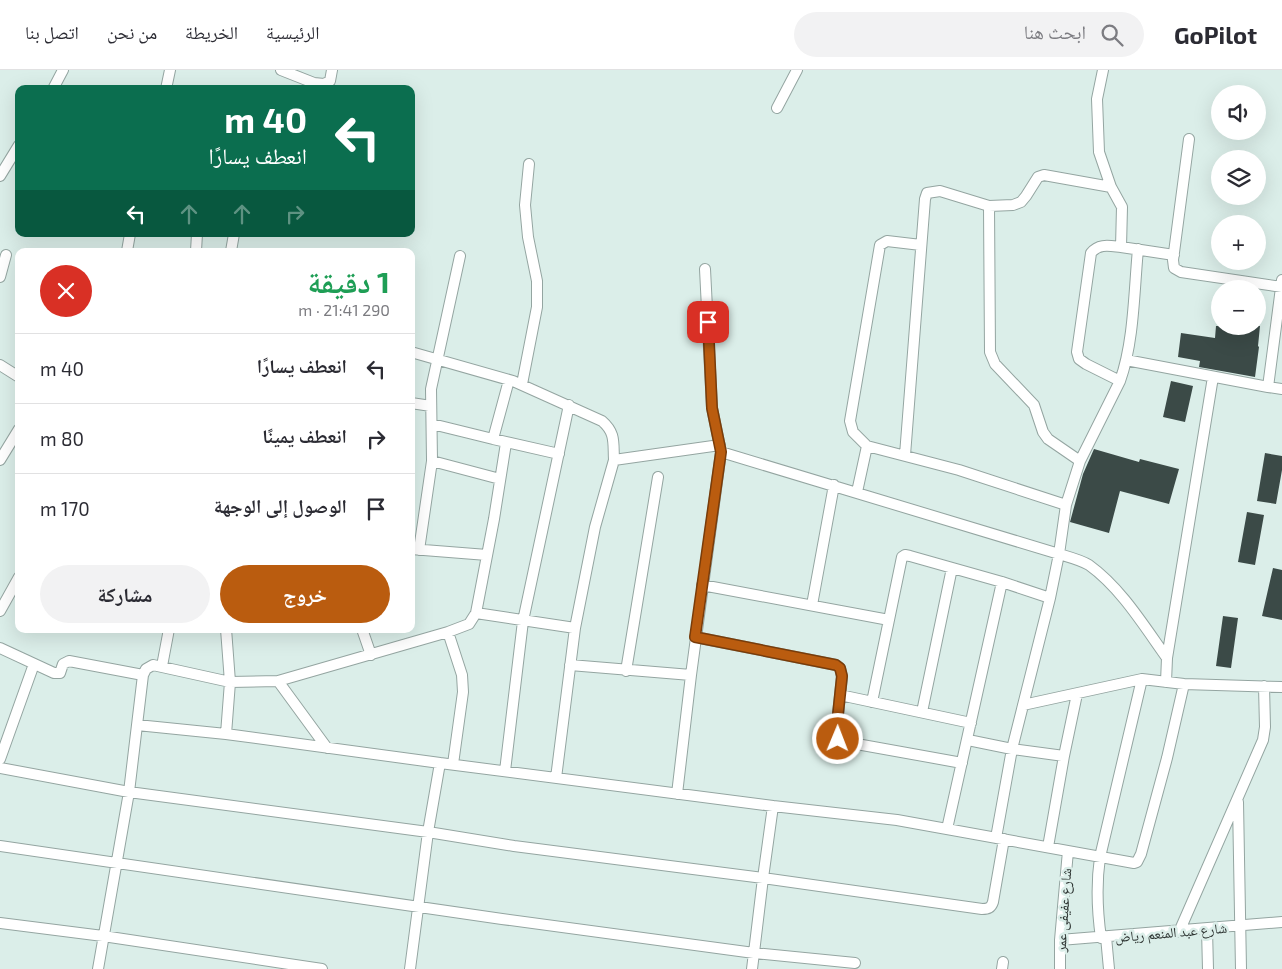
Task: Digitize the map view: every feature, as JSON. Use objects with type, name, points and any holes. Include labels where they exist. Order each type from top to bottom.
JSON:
[{"type":"street","points":[[55,85],[63,70]]},
{"type":"street","points":[[167,85],[170,70]]},
{"type":"street","points":[[281,70],[314,83],[324,84],[330,81],[332,70]]},
{"type":"street","points":[[777,108],[797,70]]},
{"type":"street","points":[[1103,70],[1097,99],[1099,152],[1111,187],[1122,207],[1122,246]]},
{"type":"street","points":[[1189,139],[1174,255],[1174,268],[1181,272],[1282,287]]},
{"type":"street","points":[[0,176],[15,152]]},
{"type":"street","points":[[522,384],[537,307],[537,281],[528,237],[525,205],[529,164]]},
{"type":"street","points":[[905,455],[927,193],[940,191],[989,206],[1013,205],[1021,202],[1038,177],[1044,175],[1111,187]]},
{"type":"street","points":[[989,206],[990,352],[995,364],[1034,405],[1043,432],[1048,439],[1080,461]]},
{"type":"street","points":[[922,245],[887,241],[880,245],[850,421],[853,432],[867,446],[960,470],[1066,505]]},
{"type":"street","points":[[1120,381],[1086,364],[1079,359],[1077,352],[1091,253],[1096,247],[1101,245],[1122,246],[1174,255]]},
{"type":"street","points":[[0,768],[129,792],[428,832],[514,846],[763,878],[982,910],[988,909],[992,906],[993,902],[1012,749],[1060,554],[1066,505],[1080,461],[1120,381],[1126,360],[1138,249]]},
{"type":"street","points":[[0,277],[6,254]]},
{"type":"street","points":[[460,256],[431,389],[432,461],[415,550],[487,555]]},
{"type":"street","points":[[677,794],[695,637],[721,448],[712,408],[705,269]]},
{"type":"street","points":[[1268,386],[1282,280]]},
{"type":"street","points":[[415,353],[522,384],[602,421],[609,427],[613,435],[614,460],[595,527],[575,628],[556,778]]},
{"type":"street","points":[[1126,360],[1282,389]]},
{"type":"street","points":[[0,365],[15,374]]},
{"type":"street","points":[[1166,682],[1167,658],[1213,377]]},
{"type":"street","points":[[493,439],[509,380]]},
{"type":"street","points":[[415,404],[431,406]]},
{"type":"street","points":[[505,771],[523,621],[569,405]]},
{"type":"street","points":[[432,424],[559,454]]},
{"type":"street","points":[[0,460],[15,436]]},
{"type":"street","points":[[98,969],[129,792],[143,675],[148,666],[162,666],[230,682],[278,681],[448,632],[468,624],[476,613],[506,442]]},
{"type":"street","points":[[856,492],[867,446]]},
{"type":"street","points":[[614,460],[721,448],[856,492],[1060,554],[1087,564],[1105,579],[1135,614],[1167,658]]},
{"type":"street","points":[[432,461],[500,479]]},
{"type":"street","points":[[626,671],[658,477]]},
{"type":"street","points":[[812,606],[834,485]]},
{"type":"street","points":[[872,702],[902,557],[905,555],[1002,582],[1050,598]]},
{"type":"street","points":[[922,712],[952,568]]},
{"type":"street","points":[[948,829],[1002,582]]},
{"type":"street","points":[[1,608],[15,584]]},
{"type":"street","points":[[702,585],[889,620]]},
{"type":"street","points":[[476,613],[575,628]]},
{"type":"street","points":[[448,632],[462,675],[463,692],[453,764]]},
{"type":"street","points":[[162,666],[169,633]]},
{"type":"street","points":[[226,633],[230,682],[226,734]]},
{"type":"street","points":[[363,633],[371,654]]},
{"type":"street","points":[[695,637],[836,665],[840,668],[841,672],[836,733],[840,742],[962,763]]},
{"type":"street","points":[[0,648],[57,673],[61,671],[63,664],[69,661],[143,675]]},
{"type":"street","points":[[0,759],[34,664]]},
{"type":"street","points":[[570,665],[691,675]]},
{"type":"street","points":[[1023,706],[1142,679],[1184,684],[1282,687]]},
{"type":"street","points":[[1109,969],[1097,902],[1100,857],[1142,679]]},
{"type":"street","points":[[278,681],[327,748]]},
{"type":"street","points":[[137,725],[226,734],[677,794],[897,820],[1137,862],[1140,859],[1167,758],[1184,684]]},
{"type":"street","points":[[1179,932],[1264,734],[1264,686]]},
{"type":"street","points":[[1048,847],[1077,694]]},
{"type":"street","points":[[840,695],[971,723]]},
{"type":"street","points":[[968,740],[1012,749],[1064,756]]},
{"type":"street","points":[[410,969],[428,832],[440,763]]},
{"type":"street","points":[[1238,798],[1241,969]]},
{"type":"street","points":[[752,969],[773,806]]},
{"type":"street","points":[[0,846],[419,907],[754,953],[855,963]]},
{"type":"street","name":"شارع عفيفى عمر","points":[[1060,969],[1060,940],[1068,851]]},
{"type":"street","name":"شارع عبد المنعم رياض","points":[[1060,940],[1179,932],[1282,922]]},
{"type":"street","points":[[0,923],[103,936],[322,969]]},
{"type":"street","points":[[1207,929],[1208,969]]},
{"type":"building","points":[[1181,333],[1215,338],[1215,335],[1259,335],[1255,377],[1199,367],[1200,361],[1178,357]]},
{"type":"building","points":[[1171,381],[1193,386],[1185,422],[1163,417]]},
{"type":"building","points":[[1094,449],[1139,462],[1140,459],[1179,469],[1169,504],[1120,491],[1109,533],[1070,522],[1083,474]]},
{"type":"building","points":[[1265,453],[1282,456],[1282,470],[1276,504],[1257,501]]},
{"type":"building","points":[[1247,512],[1264,515],[1255,565],[1238,562]]},
{"type":"building","points":[[1273,568],[1282,570],[1282,620],[1262,616]]},
{"type":"building","points":[[1223,616],[1238,618],[1231,668],[1216,666]]},
{"type":"route","points":[[708,322],[712,408],[721,452],[695,637],[836,665],[840,668],[842,676],[836,733],[838,739]]}]
